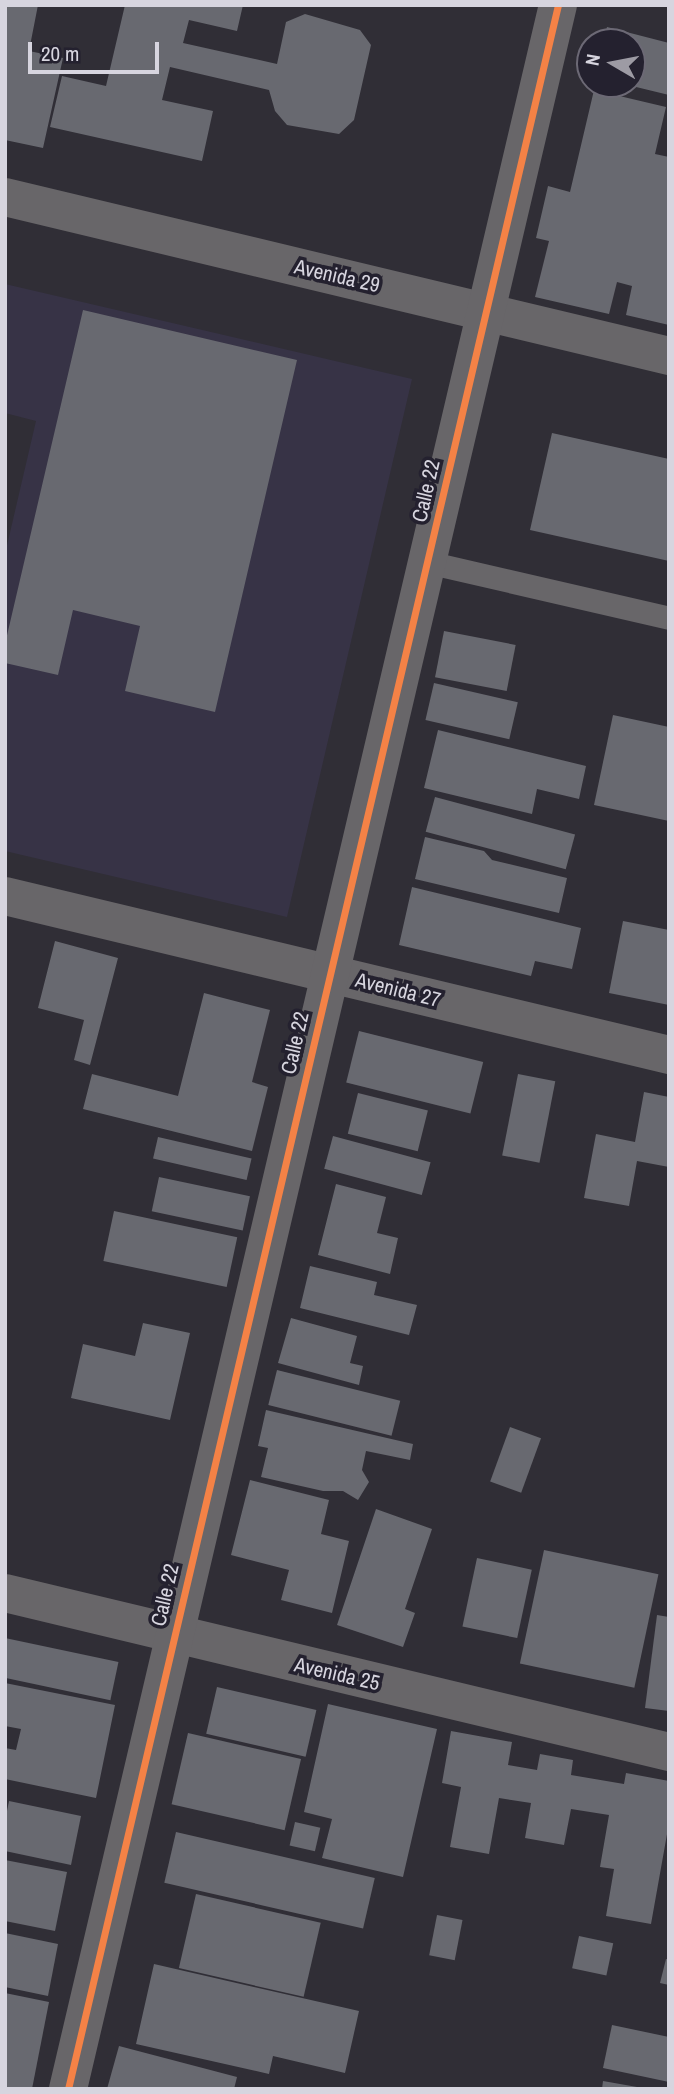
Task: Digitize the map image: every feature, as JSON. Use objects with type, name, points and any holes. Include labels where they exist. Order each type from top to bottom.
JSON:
[{"type":"street","name":"Calle 22","points":[[68,2089],[558,5]]},
{"type":"street","name":"Avenida 29","points":[[5,197],[669,356]]},
{"type":"street","name":"Avenida 27","points":[[5,896],[669,1055]]},
{"type":"street","name":"Avenida 25","points":[[5,1593],[669,1752]]},
{"type":"lane","points":[[427,562],[669,618]]},
{"type":"shaded area","points":[[5,284],[412,379],[287,917],[5,851],[5,554],[36,421],[5,413]]},
{"type":"building","points":[[5,5],[38,5],[29,51],[63,58],[43,148],[5,140]]},
{"type":"building","points":[[125,5],[243,5],[237,31],[189,20],[183,43],[277,64],[286,22],[305,14],[360,30],[371,45],[354,120],[339,134],[287,125],[275,111],[269,90],[170,67],[162,100],[213,111],[202,161],[50,127],[62,76],[106,86]]},
{"type":"building","points":[[646,37],[669,43],[669,95],[646,89]]},
{"type":"building","points":[[592,98],[628,98],[666,107],[655,154],[669,157],[669,325],[626,315],[632,286],[617,282],[609,314],[535,297],[549,241],[536,238],[548,186],[570,192]]},
{"type":"building","points":[[83,310],[297,360],[215,712],[125,691],[140,626],[73,610],[58,675],[5,663],[5,644]]},
{"type":"building","points":[[552,433],[669,459],[669,561],[530,530]]},
{"type":"building","points":[[444,631],[516,645],[507,691],[435,677]]},
{"type":"building","points":[[434,683],[518,702],[509,739],[425,720]]},
{"type":"building","points":[[613,715],[669,727],[669,821],[594,805]]},
{"type":"building","points":[[438,730],[586,766],[579,799],[537,789],[532,814],[424,788]]},
{"type":"building","points":[[435,797],[575,835],[566,869],[426,832]]},
{"type":"building","points":[[425,837],[484,851],[492,860],[567,878],[559,913],[415,879]]},
{"type":"building","points":[[412,887],[581,928],[572,969],[535,961],[531,976],[399,945]]},
{"type":"building","points":[[623,921],[669,930],[669,1005],[609,993]]},
{"type":"building","points":[[55,941],[118,958],[90,1065],[74,1060],[84,1020],[38,1008]]},
{"type":"building","points":[[204,993],[270,1010],[252,1082],[268,1087],[252,1151],[83,1109],[92,1074],[178,1096]]},
{"type":"building","points":[[359,1031],[483,1062],[470,1113],[346,1082]]},
{"type":"building","points":[[518,1074],[555,1081],[539,1163],[502,1155]]},
{"type":"building","points":[[644,1092],[669,1097],[669,1167],[637,1161],[629,1206],[584,1198],[596,1134],[635,1142]]},
{"type":"building","points":[[358,1093],[428,1110],[418,1151],[348,1134]]},
{"type":"building","points":[[333,1136],[431,1162],[422,1195],[324,1169]]},
{"type":"building","points":[[158,1137],[252,1159],[247,1180],[153,1158]]},
{"type":"building","points":[[159,1177],[250,1196],[243,1231],[152,1211]]},
{"type":"building","points":[[336,1184],[386,1197],[377,1233],[398,1238],[390,1274],[318,1255]]},
{"type":"building","points":[[114,1211],[237,1237],[227,1287],[103,1261]]},
{"type":"building","points":[[310,1266],[377,1282],[374,1295],[417,1305],[409,1335],[300,1308]]},
{"type":"building","points":[[291,1318],[357,1336],[350,1363],[363,1366],[359,1385],[278,1363]]},
{"type":"building","points":[[143,1323],[190,1333],[170,1420],[71,1398],[83,1344],[135,1356]]},
{"type":"building","points":[[277,1370],[400,1401],[392,1436],[268,1405]]},
{"type":"building","points":[[266,1410],[413,1444],[410,1460],[366,1451],[362,1470],[369,1482],[358,1500],[343,1491],[323,1491],[261,1477],[268,1448],[258,1446]]},
{"type":"building","points":[[510,1427],[541,1438],[521,1493],[490,1482]]},
{"type":"building","points":[[250,1480],[329,1500],[321,1534],[349,1541],[332,1613],[281,1600],[289,1570],[231,1555]]},
{"type":"building","points":[[376,1509],[432,1529],[405,1609],[415,1613],[403,1647],[337,1625]]},
{"type":"building","points":[[544,1550],[658,1574],[634,1688],[520,1663]]},
{"type":"building","points":[[477,1558],[532,1570],[517,1638],[462,1626]]},
{"type":"building","points":[[657,1615],[669,1617],[669,1711],[645,1708]]},
{"type":"building","points":[[5,1638],[118,1662],[110,1700],[5,1678]]},
{"type":"building","points":[[5,1683],[115,1705],[96,1798],[5,1779],[5,1748],[16,1750],[21,1729],[5,1726]]},
{"type":"building","points":[[217,1687],[316,1710],[306,1757],[206,1734]]},
{"type":"building","points":[[328,1704],[437,1729],[403,1877],[322,1858],[332,1819],[304,1812]]},
{"type":"building","points":[[451,1731],[512,1742],[508,1765],[537,1770],[540,1754],[573,1760],[571,1775],[624,1784],[626,1773],[669,1781],[669,1823],[651,1924],[606,1916],[614,1869],[600,1867],[609,1815],[571,1809],[564,1845],[525,1838],[531,1803],[499,1798],[489,1854],[450,1847],[461,1787],[442,1783]]},
{"type":"building","points":[[188,1733],[301,1759],[285,1830],[172,1804]]},
{"type":"building","points":[[9,1801],[81,1816],[71,1865],[5,1851],[5,1821]]},
{"type":"building","points":[[295,1822],[320,1828],[315,1851],[290,1845]]},
{"type":"building","points":[[176,1832],[375,1878],[363,1929],[164,1883]]},
{"type":"building","points":[[5,1860],[67,1872],[55,1931],[5,1921]]},
{"type":"building","points":[[196,1894],[321,1923],[304,1997],[179,1968]]},
{"type":"building","points":[[437,1915],[463,1920],[455,1960],[429,1955]]},
{"type":"building","points":[[5,1933],[58,1944],[48,1996],[5,1987]]},
{"type":"building","points":[[579,1936],[613,1943],[606,1976],[572,1968]]},
{"type":"building","points":[[666,1959],[669,1960],[669,1985],[660,1983]]},
{"type":"building","points":[[154,1964],[359,2011],[345,2073],[273,2056],[269,2074],[136,2044]]},
{"type":"building","points":[[5,1993],[49,2002],[32,2089],[5,2089]]},
{"type":"building","points":[[612,2025],[669,2037],[669,2082],[603,2068]]},
{"type":"building","points":[[119,2046],[237,2077],[234,2089],[107,2089]]},
{"type":"building","points":[[603,2081],[637,2087],[602,2089]]},
{"type":"cycle path","points":[[68,2089],[558,5]]}]
